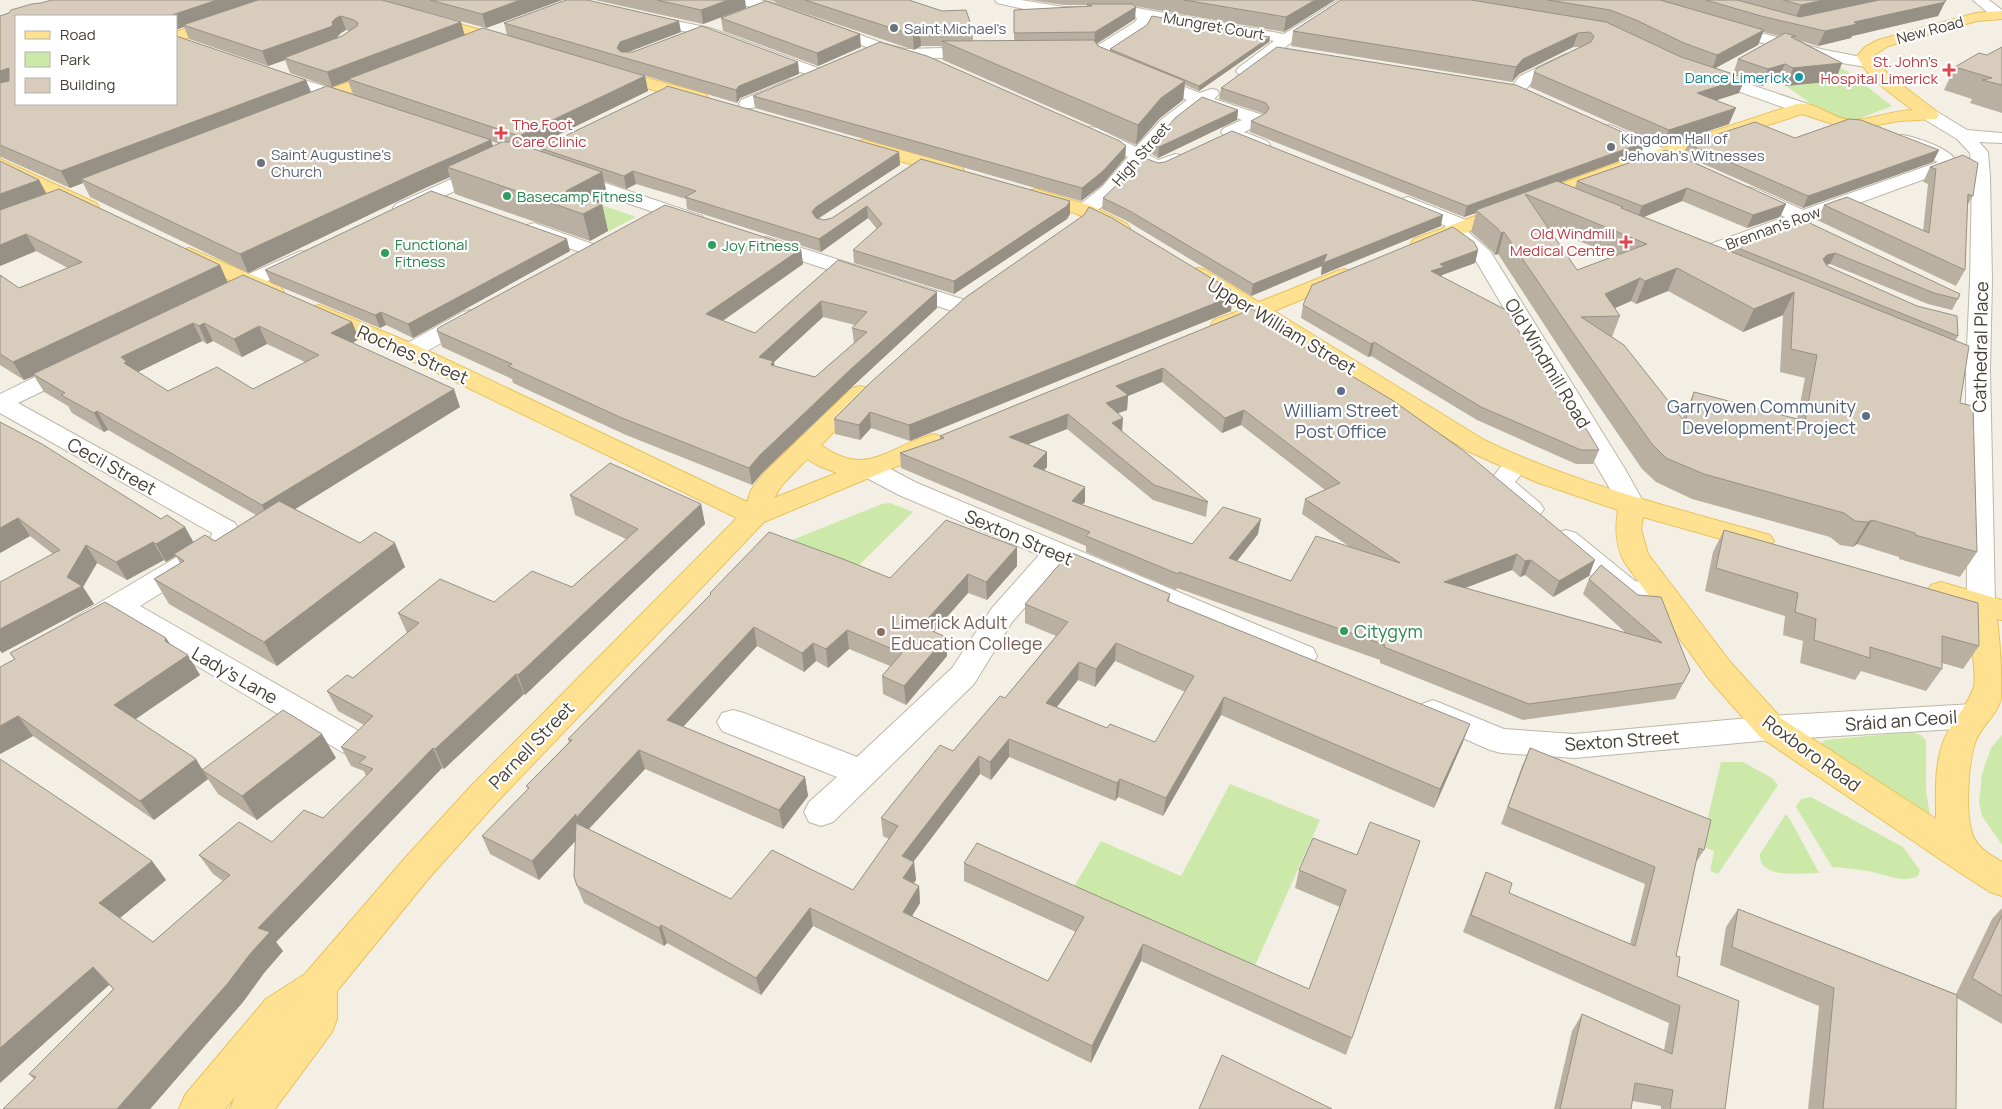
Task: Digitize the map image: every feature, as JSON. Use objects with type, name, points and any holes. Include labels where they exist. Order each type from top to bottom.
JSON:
[{"type":"main road","points":[[178,36],[285,0]]},
{"type":"main road","points":[[358,0],[486,35],[522,47]]},
{"type":"main road","name":"New Road","points":[[1866,62],[1865,56],[1870,50],[1883,43],[1976,18],[2000,15]]},
{"type":"main road","points":[[464,44],[509,27]]},
{"type":"main road","points":[[1866,62],[1895,88],[1930,115]]},
{"type":"main road","points":[[594,68],[764,116]]},
{"type":"main road","points":[[295,108],[394,70]]},
{"type":"main road","points":[[1407,249],[1550,193],[1802,108],[1842,123],[1857,123],[1899,116],[1930,115]]},
{"type":"main road","points":[[847,140],[967,175]]},
{"type":"main road","points":[[0,164],[106,215]]},
{"type":"main road","points":[[45,206],[88,189]]},
{"type":"main road","points":[[1022,191],[1080,217],[1135,237]]},
{"type":"main road","name":"Roches Street","points":[[174,247],[248,282],[410,351],[755,516]]},
{"type":"main road","name":"Upper William Street","points":[[1184,266],[1477,446],[1515,466],[1558,483],[1783,548]]},
{"type":"main road","points":[[1204,332],[1363,267]]},
{"type":"main road","points":[[938,322],[964,299]]},
{"type":"main road","points":[[755,516],[764,490],[806,446],[877,378]]},
{"type":"main road","points":[[755,516],[957,432]]},
{"type":"main road","points":[[806,446],[840,467],[870,469]]},
{"type":"main road","name":"Roxboro Road","points":[[1632,505],[1628,529],[1635,556],[1720,671],[1771,728],[1971,863],[2002,881]]},
{"type":"main road","name":"Parnell Street","points":[[200,1109],[280,1012],[318,986],[417,868],[484,794],[755,516]]},
{"type":"main road","points":[[1915,585],[1991,607]]},
{"type":"main road","name":"Sráid an Ceoil","points":[[1973,716],[1986,702],[1990,684],[1991,607]]},
{"type":"main road","points":[[1971,863],[1957,841],[1953,822],[1952,769],[1960,740],[1973,716]]},
{"type":"main road","points":[[250,1109],[318,1019],[318,986]]},
{"type":"street","points":[[740,0],[768,6],[819,22],[880,47],[907,53],[942,66]]},
{"type":"street","points":[[740,17],[784,0]]},
{"type":"street","name":"Mungret Court","points":[[1002,0],[1049,10],[1136,8],[1290,46]]},
{"type":"street","points":[[1290,46],[1349,0]]},
{"type":"street","points":[[1980,0],[2000,15]]},
{"type":"street","points":[[1079,52],[1098,52],[1141,25],[1144,19],[1136,8]]},
{"type":"street","points":[[630,16],[705,31],[817,73]]},
{"type":"street","points":[[1706,22],[1824,55],[1866,62]]},
{"type":"street","points":[[680,40],[724,23]]},
{"type":"street","points":[[178,43],[196,49]]},
{"type":"street","points":[[1758,52],[1776,43]]},
{"type":"street","name":"High Street","points":[[1080,217],[1110,190],[1167,123],[1198,99],[1225,85],[1273,50],[1290,46]]},
{"type":"street","points":[[859,56],[875,49]]},
{"type":"street","points":[[907,53],[992,52]]},
{"type":"street","points":[[1098,52],[1104,60],[1112,63]]},
{"type":"street","points":[[1535,96],[1509,88],[1580,52]]},
{"type":"street","points":[[286,66],[264,72],[370,107]]},
{"type":"street","points":[[747,104],[834,66]]},
{"type":"street","points":[[1715,77],[1732,67]]},
{"type":"street","points":[[1691,69],[1802,108]]},
{"type":"street","points":[[1137,74],[1198,99],[1257,119],[1212,142]]},
{"type":"street","points":[[644,102],[660,94]]},
{"type":"street","name":"Cathedral Place","points":[[1930,115],[1963,135],[1979,152],[1992,283],[1971,314],[1970,365],[1991,607]]},
{"type":"street","points":[[1593,123],[1706,174]]},
{"type":"street","name":"Brennan's Row","points":[[1724,266],[1689,252],[1799,218],[1949,164],[1941,155],[1857,123]]},
{"type":"street","points":[[1074,125],[1126,148],[1138,157],[1158,167],[1190,152]]},
{"type":"street","points":[[1230,132],[1279,153]]},
{"type":"street","points":[[1963,135],[2002,138]]},
{"type":"street","points":[[903,173],[921,162]]},
{"type":"street","points":[[386,216],[501,163]]},
{"type":"street","points":[[557,173],[717,227]]},
{"type":"street","points":[[1732,185],[1799,218],[1822,232]]},
{"type":"street","points":[[1550,193],[1578,206]]},
{"type":"street","points":[[433,194],[460,203]]},
{"type":"street","name":"Old Windmill Road","points":[[1392,197],[1458,228],[1480,251],[1612,468],[1632,505]]},
{"type":"street","points":[[639,224],[664,210]]},
{"type":"street","points":[[514,223],[600,245],[566,264]]},
{"type":"street","points":[[784,249],[804,237]]},
{"type":"street","points":[[752,238],[784,249],[964,299]]},
{"type":"street","points":[[206,302],[314,251]]},
{"type":"street","points":[[410,351],[490,306]]},
{"type":"street","points":[[0,403],[93,357]]},
{"type":"street","name":"Cecil Street","points":[[0,403],[225,529],[225,540],[118,606]]},
{"type":"street","points":[[1515,466],[1503,480],[1507,489],[1625,588],[1636,593],[1665,598]]},
{"type":"street","name":"Sexton Street","points":[[870,469],[908,489],[1330,668]]},
{"type":"street","points":[[821,812],[963,676],[1002,615],[1057,553]]},
{"type":"street","points":[[57,639],[118,606]]},
{"type":"street","name":"Lady’s Lane","points":[[118,606],[354,743]]},
{"type":"street","name":"Sexton Street","points":[[1412,703],[1500,740],[1564,746],[1771,728]]},
{"type":"street","name":"Sráid an Ceoil","points":[[1771,728],[1973,716]]},
{"type":"street","points":[[733,722],[862,773]]},
{"type":"green space","points":[[1839,67],[1847,71],[1892,106],[1858,119],[1842,119],[1812,107],[1806,100],[1786,86],[1833,81]]},
{"type":"green space","points":[[598,204],[636,217],[609,231],[573,218]]},
{"type":"green space","points":[[890,503],[913,512],[849,575],[782,544],[882,504]]},
{"type":"green space","points":[[1912,732],[1921,735],[1926,741],[1926,790],[1930,816],[1820,745],[1825,740]]},
{"type":"green space","points":[[2002,735],[2002,845],[1982,816],[1979,802],[1982,774],[1991,748]]},
{"type":"green space","points":[[1721,762],[1743,762],[1772,778],[1778,785],[1718,874],[1710,871],[1714,851],[1701,846]]},
{"type":"green space","points":[[1230,784],[1320,820],[1249,979],[1069,895],[1101,841],[1181,876]]},
{"type":"green space","points":[[1811,797],[1903,847],[1920,870],[1918,876],[1900,879],[1868,871],[1832,867],[1796,807],[1801,799]]},
{"type":"green space","points":[[1786,814],[1819,873],[1782,873],[1766,868],[1761,862],[1760,854]]},
{"type":"building","points":[[52,0],[217,0],[172,15],[15,15],[15,105],[178,105],[178,37],[306,80],[61,171],[0,145],[0,83],[9,81],[9,68],[0,71],[0,16],[9,13],[11,10]]},
{"type":"building","points":[[258,0],[382,0],[461,22],[327,72],[284,58],[342,36],[357,26],[358,23],[354,20],[341,16],[332,22],[333,25],[330,27],[262,51],[183,25]]},
{"type":"building","points":[[430,0],[520,0],[482,14]]},
{"type":"building","points":[[566,0],[587,0],[679,21],[620,42],[617,48],[621,52],[633,52],[702,26],[798,62],[739,86],[736,90],[504,23]]},
{"type":"building","points":[[657,0],[728,0],[701,10]]},
{"type":"building","points":[[805,0],[909,0],[942,11],[966,10],[973,31],[920,31],[913,35]]},
{"type":"building","points":[[1184,0],[1315,0],[1286,17]]},
{"type":"building","points":[[1341,0],[1471,0],[1606,22],[1681,57],[1745,78],[1697,93],[1736,108],[1669,130],[1534,72],[1537,68],[1591,42],[1594,36],[1590,32],[1578,33],[1523,59],[1516,67],[1293,31]]},
{"type":"building","points":[[1548,0],[1660,0],[1764,30],[1717,55],[1684,43],[1610,10]]},
{"type":"building","points":[[1706,0],[1737,0],[1800,17],[1879,0],[1946,0],[1945,2],[1854,22],[1857,24],[1825,31],[1761,16]]},
{"type":"building","points":[[1783,0],[1823,0],[1801,5]]},
{"type":"building","points":[[766,1],[860,34],[817,53],[721,18]]},
{"type":"building","points":[[1087,4],[1132,4],[1136,7],[1095,32],[1014,33],[1014,10],[1092,6]]},
{"type":"building","points":[[1152,16],[1270,37],[1199,86],[1110,49],[1147,25]]},
{"type":"building","points":[[483,28],[645,76],[519,136],[348,79]]},
{"type":"building","points":[[1785,33],[1796,36],[1791,37],[1842,63],[1793,68],[1785,64],[1768,69],[1738,59]]},
{"type":"building","points":[[1094,40],[1098,46],[1185,81],[1161,98],[1138,125],[942,41]]},
{"type":"building","points":[[880,42],[927,56],[1120,141],[1126,146],[1102,172],[1082,188],[753,96]]},
{"type":"building","points":[[1277,47],[1516,85],[1645,142],[1467,206],[1251,121],[1266,113],[1269,108],[1266,103],[1221,88]]},
{"type":"building","points":[[2002,47],[2002,85],[1982,80],[1992,78],[1955,67],[1979,53],[1987,55]]},
{"type":"building","points":[[327,86],[491,140],[240,254],[81,179]]},
{"type":"building","points":[[667,86],[899,152],[816,207],[812,212],[816,218],[824,220],[832,218],[921,159],[1070,201],[1067,206],[954,281],[853,250],[882,224],[867,206],[819,239],[685,197],[696,191],[633,171],[624,176],[540,148]]},
{"type":"building","points":[[1202,97],[1238,110],[1159,147],[1153,144],[1175,118]]},
{"type":"building","points":[[1849,119],[1861,120],[1939,150],[1808,196],[1688,144],[1755,122],[1795,138]]},
{"type":"building","points":[[1232,131],[1443,215],[1323,263],[1327,254],[1253,284],[1128,210],[1103,198],[1142,157],[1158,163],[1165,162]]},
{"type":"building","points":[[502,142],[513,142],[602,172],[566,191],[602,204],[583,214],[447,167]]},
{"type":"building","points":[[1666,150],[1786,204],[1753,215],[1687,188],[1642,206],[1577,181]]},
{"type":"building","points":[[1963,155],[1978,163],[1973,196],[1968,194],[1965,270],[1824,205],[1847,197],[1929,233],[1936,169],[1930,167]]},
{"type":"building","points":[[0,161],[39,180],[0,194]]},
{"type":"building","points":[[1557,181],[1969,346],[1960,403],[1973,406],[1977,552],[1915,535],[1915,533],[1872,520],[1868,522],[1855,521],[1844,513],[1704,474],[1666,458],[1652,444],[1504,232],[1501,233],[1476,210]],"holes":[[[1525,194],[1647,244],[1577,270]],[[1677,268],[1754,309],[1794,292],[1791,349],[1817,355],[1805,421],[1694,392],[1685,422],[1624,345],[1581,317],[1620,316],[1605,294],[1640,278],[1645,281]]]},
{"type":"building","points":[[59,189],[220,265],[13,362],[0,354],[0,275],[19,288],[82,262],[26,234],[0,245],[0,210]]},
{"type":"building","points":[[431,191],[567,239],[408,324],[381,312],[375,315],[265,270]]},
{"type":"building","points":[[665,205],[801,249],[706,314],[755,333],[838,260],[937,292],[852,368],[760,455],[749,468],[622,418],[508,366],[512,364],[437,331],[438,328]],"holes":[[[821,301],[867,312],[852,328],[867,332],[815,377],[771,365],[773,361],[759,357]]]},
{"type":"building","points":[[1089,207],[1112,218],[1231,290],[1227,292],[1233,296],[909,425],[870,412],[859,425],[834,419],[871,382],[966,297],[1084,215]]},
{"type":"building","points":[[1799,218],[1960,294],[1958,299],[1934,293],[1835,253],[1827,255],[1823,259],[1827,266],[1917,306],[1957,316],[1958,336],[1733,246]]},
{"type":"building","points":[[1453,227],[1474,242],[1478,250],[1440,264],[1444,267],[1431,271],[1506,310],[1568,412],[1576,412],[1599,450],[1581,450],[1481,407],[1374,342],[1371,344],[1303,305],[1312,285]]},
{"type":"building","points":[[243,275],[352,322],[331,333],[454,389],[262,505],[97,411],[94,413],[61,395],[65,393],[33,374]],"holes":[[[193,323],[199,326],[204,323],[234,339],[259,326],[319,355],[253,389],[217,367],[168,391],[124,363],[127,362],[121,357]]]},
{"type":"building","points":[[1252,309],[1288,332],[1285,336],[1392,400],[1464,451],[1595,560],[1559,581],[1531,560],[1525,561],[1517,554],[1444,582],[1662,643],[1589,579],[1601,565],[1638,595],[1661,597],[1690,670],[1683,683],[1529,704],[1384,647],[1385,645],[1179,572],[1178,574],[1086,536],[1090,532],[900,453],[944,438],[940,436]],"holes":[[[1163,368],[1225,418],[1244,410],[1340,483],[1305,499],[1400,563],[1316,536],[1291,581],[1229,558],[1261,519],[1223,507],[1192,544],[1072,501],[1085,487],[1033,466],[1047,452],[1009,437],[1068,414],[1154,485],[1208,502],[1112,423],[1123,418],[1106,403],[1128,395],[1116,386]]]},
{"type":"building","points":[[0,422],[42,444],[161,519],[167,515],[185,527],[156,544],[153,542],[116,562],[86,545],[67,577],[82,586],[0,629],[0,582],[60,550],[18,518],[0,528]]},
{"type":"building","points":[[610,463],[701,504],[518,675],[516,674],[435,749],[433,748],[258,928],[270,932],[228,983],[117,1109],[3,1109],[36,1077],[29,1074],[114,989],[93,967],[0,1048],[0,759],[152,861],[99,903],[153,942],[230,875],[199,855],[239,822],[272,842],[304,810],[323,818],[373,769],[359,763],[366,757],[341,747],[373,716],[327,691],[347,675],[353,678],[419,623],[398,613],[440,579],[494,602],[532,571],[572,587],[638,529],[570,495]]},
{"type":"building","points":[[279,501],[360,543],[375,532],[395,543],[264,642],[154,579],[184,561],[174,554],[205,535],[215,541]]},
{"type":"building","points":[[946,520],[1017,547],[986,582],[968,574],[921,626],[946,637],[904,686],[882,676],[902,653],[847,630],[826,649],[813,643],[802,653],[754,627],[667,720],[805,777],[779,810],[639,750],[576,818],[576,814],[532,861],[482,836],[529,788],[526,786],[572,740],[568,739],[711,594],[769,532],[890,578]]},
{"type":"building","points":[[1724,530],[1978,603],[1979,646],[1942,636],[1942,669],[1870,647],[1870,658],[1814,640],[1816,619],[1795,612],[1798,593],[1716,568]]},
{"type":"building","points":[[1070,552],[1170,594],[1167,601],[1470,724],[1440,789],[1224,697],[1166,798],[1120,779],[1117,783],[1009,739],[990,762],[979,756],[902,856],[914,862],[903,878],[919,886],[903,912],[1048,981],[1084,917],[964,863],[977,843],[1309,989],[1346,890],[1299,870],[1313,838],[1357,855],[1370,822],[1420,841],[1352,1038],[1143,944],[1092,1046],[810,908],[756,978],[661,925],[659,928],[577,886],[574,876],[576,823],[731,899],[772,850],[853,890],[898,826],[881,818],[940,745],[953,751],[1000,696],[1005,698],[1068,622],[1025,604]],"holes":[[[1116,643],[1194,676],[1155,742],[1110,724],[1107,728],[1046,703],[1079,662],[1096,669]]]},
{"type":"building","points":[[105,602],[166,638],[165,641],[188,655],[114,705],[196,759],[140,801],[18,716],[0,726],[0,667],[15,659],[10,653]]},
{"type":"building","points":[[283,710],[322,734],[242,796],[202,770]]},
{"type":"building","points":[[1530,748],[1711,820],[1704,850],[1699,848],[1676,956],[1680,957],[1677,976],[1739,1001],[1725,1109],[1670,1109],[1673,1090],[1635,1083],[1631,1109],[1560,1109],[1582,1014],[1672,1054],[1680,1006],[1471,915],[1486,872],[1512,883],[1509,893],[1635,946],[1655,867],[1508,807]]},
{"type":"building","points":[[1738,909],[1957,995],[1956,1109],[1823,1109],[1834,988],[1732,947]]},
{"type":"building","points":[[2002,915],[2002,996],[1972,978]]},
{"type":"building","points":[[1222,1055],[1332,1109],[1199,1109]]},
{"type":"place","name":"Saint Michael's","points":[[894,28]]},
{"type":"place","name":"St. John's Hospital Limerick","points":[[1949,70]]},
{"type":"place","name":"Dance Limerick","points":[[1799,77]]},
{"type":"place","name":"The Foot Care Clinic","points":[[501,133]]},
{"type":"place","name":"Kingdom Hall of Jehovah's Witnesses","points":[[1611,147]]},
{"type":"place","name":"Saint Augustine's Church","points":[[261,163]]},
{"type":"place","name":"Basecamp Fitness","points":[[507,196]]},
{"type":"place","name":"Old Windmill Medical Centre","points":[[1626,242]]},
{"type":"place","name":"Joy Fitness","points":[[712,245]]},
{"type":"place","name":"Functional Fitness","points":[[385,253]]},
{"type":"place","name":"William Street Post Office","points":[[1341,391]]},
{"type":"place","name":"Garryowen Community Development Project","points":[[1866,416]]},
{"type":"place","name":"Citygym","points":[[1344,631]]},
{"type":"place","name":"Limerick Adult Education College","points":[[881,632]]}]
